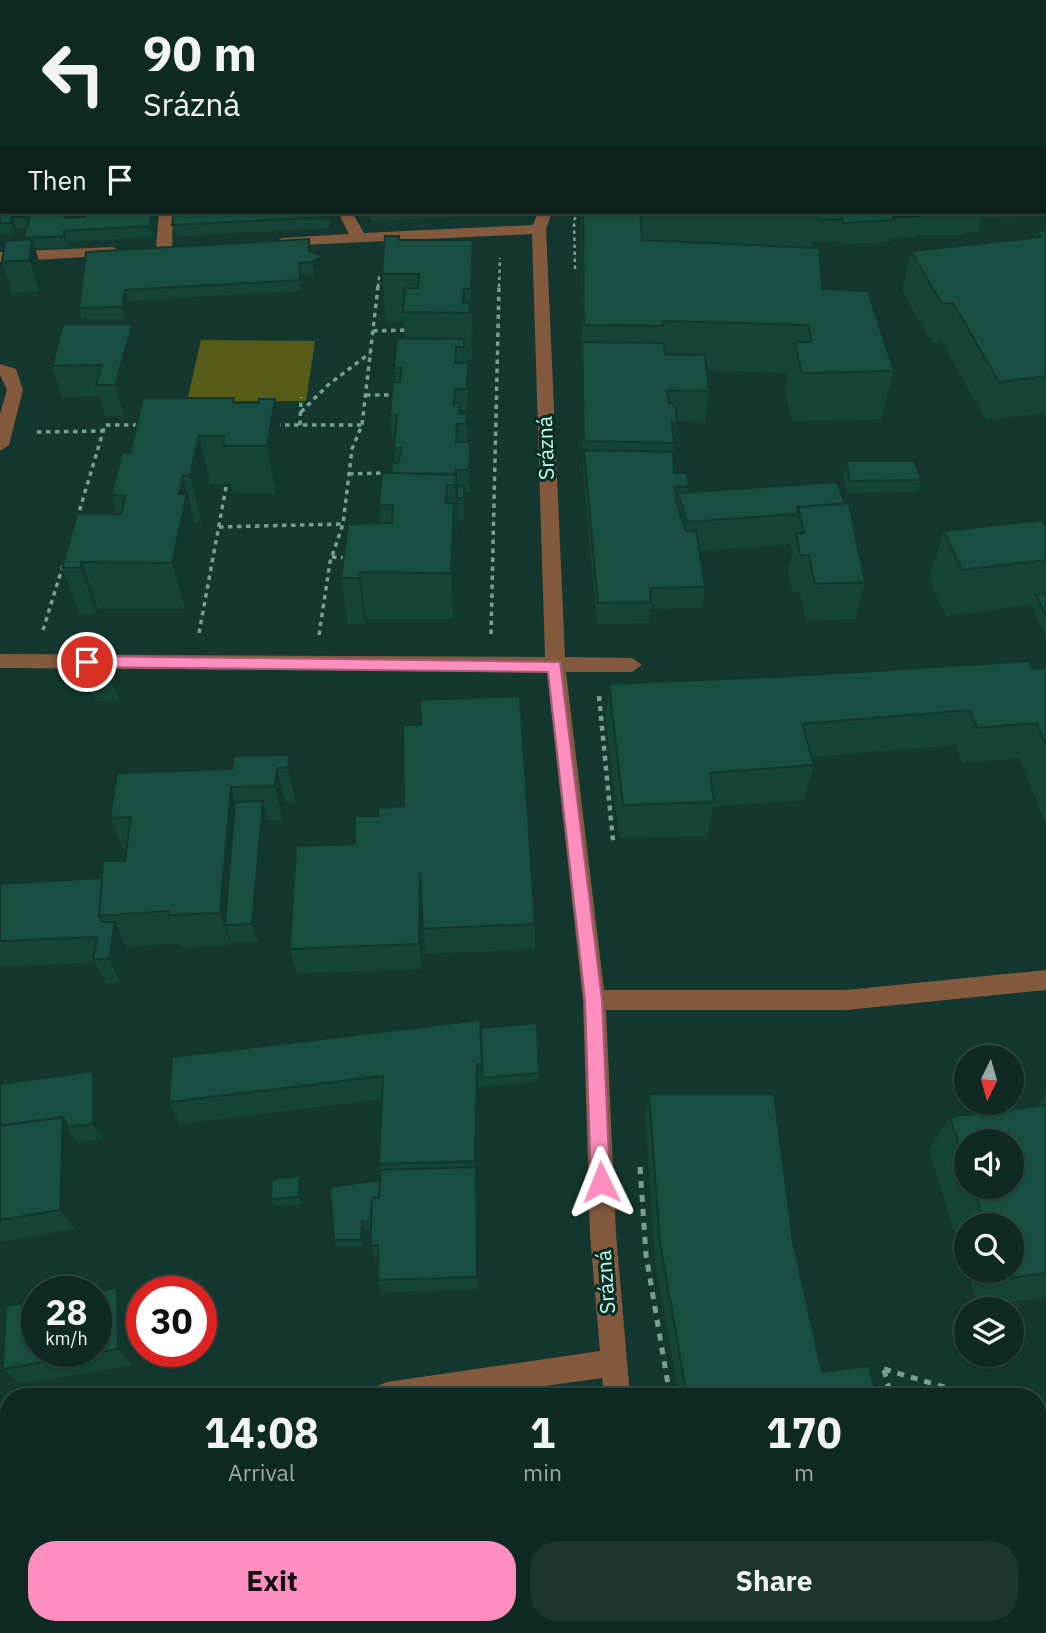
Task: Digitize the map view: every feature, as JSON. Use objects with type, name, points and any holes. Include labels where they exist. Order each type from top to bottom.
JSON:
[{"type":"street","points":[[164,249],[166,214]]},
{"type":"street","points":[[346,214],[358,237]]},
{"type":"street","points":[[261,243],[539,229],[544,214]]},
{"type":"street","name":"Srázná","points":[[539,229],[555,666],[594,1000],[603,1234],[616,1388]]},
{"type":"street","points":[[0,257],[122,251]]},
{"type":"street","points":[[0,369],[10,373],[15,390],[2,439]]},
{"type":"street","points":[[0,660],[632,665]]},
{"type":"street","points":[[594,1000],[846,1000],[1046,981]]},
{"type":"street","points":[[442,1388],[612,1363]]},
{"type":"path","points":[[491,639],[499,257]]},
{"type":"path","points":[[316,663],[332,557],[343,524],[352,449],[362,425],[379,277],[392,273]]},
{"type":"path","points":[[373,331],[408,331]]},
{"type":"path","points":[[302,412],[370,352]]},
{"type":"path","points":[[366,395],[394,395]]},
{"type":"path","points":[[300,425],[302,397]]},
{"type":"path","points":[[76,522],[105,425],[146,425]]},
{"type":"path","points":[[272,425],[362,425]]},
{"type":"path","points":[[2,439],[102,431]]},
{"type":"path","points":[[349,474],[392,473]]},
{"type":"path","points":[[197,644],[227,482]]},
{"type":"path","points":[[219,527],[343,524]]},
{"type":"path","points":[[332,557],[355,558]]},
{"type":"path","points":[[43,632],[65,559]]},
{"type":"path","points":[[640,1161],[646,1255],[669,1388]]},
{"type":"path","points":[[889,1388],[884,1369],[947,1388]]},
{"type":"shaded area","points":[[367,214],[500,214],[499,215],[372,221]]},
{"type":"green space","points":[[201,340],[315,341],[306,401],[187,401]]},
{"type":"building","points":[[0,214],[66,214],[65,218],[85,217],[86,214],[151,214],[150,226],[64,231],[64,236],[24,238],[30,216],[12,217],[11,223],[0,223]]},
{"type":"building","points":[[174,214],[328,214],[328,217],[172,225]]},
{"type":"building","points":[[583,214],[640,214],[642,240],[819,248],[822,289],[868,291],[894,371],[802,373],[794,342],[812,342],[808,325],[663,321],[663,326],[584,325]]},
{"type":"building","points":[[819,214],[920,216],[843,223],[842,219],[818,220]]},
{"type":"building","points":[[1046,230],[1046,376],[999,382],[953,303],[942,304],[911,251],[1041,237],[1037,231]]},
{"type":"building","points":[[385,236],[399,236],[399,240],[473,240],[471,289],[464,289],[463,303],[470,303],[470,313],[403,312],[405,288],[418,288],[419,274],[382,274]]},
{"type":"building","points":[[32,239],[29,260],[2,262],[5,241]]},
{"type":"building","points":[[309,239],[309,251],[322,256],[312,262],[299,263],[300,280],[125,290],[122,307],[79,308],[86,252]]},
{"type":"building","points":[[63,324],[133,324],[115,385],[96,385],[101,365],[52,366]]},
{"type":"building","points":[[397,338],[464,339],[464,347],[456,347],[455,363],[468,362],[467,389],[455,389],[454,404],[460,403],[459,414],[467,414],[466,424],[457,424],[456,442],[470,442],[469,470],[456,470],[456,475],[391,473],[392,463],[399,463],[401,448],[394,448],[397,415],[390,415],[393,382],[400,382],[401,368],[394,368]]},
{"type":"building","points":[[582,342],[664,343],[665,354],[705,355],[709,391],[667,390],[669,403],[673,403],[676,408],[677,422],[672,422],[674,443],[584,441]]},
{"type":"building","points":[[143,398],[234,398],[233,403],[258,403],[259,399],[275,399],[267,446],[223,446],[224,436],[199,436],[190,476],[183,476],[179,494],[187,494],[172,563],[82,562],[80,568],[62,568],[77,514],[121,514],[126,496],[111,495],[122,453],[130,453]]},
{"type":"building","points":[[584,450],[673,452],[674,473],[687,473],[688,487],[675,486],[676,501],[686,531],[696,530],[705,587],[650,588],[651,602],[598,603]]},
{"type":"building","points":[[846,461],[914,461],[922,480],[850,481]]},
{"type":"building","points":[[382,473],[456,474],[455,485],[447,485],[446,503],[454,503],[451,573],[360,572],[359,578],[341,578],[348,524],[392,523],[393,505],[379,505]]},
{"type":"building","points":[[837,482],[845,504],[798,507],[797,514],[687,522],[678,493]]},
{"type":"building","points":[[457,486],[464,486],[464,498],[457,498]]},
{"type":"building","points":[[849,503],[865,582],[815,584],[809,555],[800,555],[796,533],[804,533],[798,507]]},
{"type":"building","points":[[1042,520],[1046,527],[1046,560],[962,570],[944,531]]},
{"type":"building","points":[[1046,593],[1046,616],[1036,595]]},
{"type":"building","points":[[88,661],[113,661],[109,674],[84,672]]},
{"type":"building","points":[[1029,661],[1033,669],[1046,668],[1046,746],[1037,723],[977,728],[970,710],[802,724],[814,765],[710,773],[714,802],[623,805],[609,684]]},
{"type":"building","points":[[520,696],[535,924],[423,929],[420,873],[419,944],[290,949],[296,846],[355,844],[355,816],[378,816],[378,808],[404,806],[403,725],[421,725],[420,700]]},
{"type":"building","points":[[289,755],[288,768],[277,768],[275,786],[231,787],[220,913],[169,915],[169,911],[99,916],[103,861],[125,861],[131,817],[110,818],[117,773],[232,769],[234,756]]},
{"type":"building","points":[[263,801],[252,924],[225,925],[235,802]]},
{"type":"building","points":[[102,878],[99,916],[102,922],[115,922],[109,959],[93,959],[97,937],[0,941],[0,884]]},
{"type":"building","points":[[480,1020],[482,1064],[477,1064],[475,1161],[379,1164],[383,1076],[169,1102],[172,1057]]},
{"type":"building","points":[[537,1023],[539,1073],[482,1078],[481,1028]]},
{"type":"building","points":[[93,1071],[93,1124],[67,1127],[63,1117],[0,1126],[0,1084]]},
{"type":"building","points":[[649,1094],[774,1094],[793,1241],[822,1372],[869,1366],[875,1388],[686,1388],[660,1243]]},
{"type":"building","points":[[1046,1105],[1046,1273],[1024,1276],[1024,1213],[981,1213],[977,1199],[1024,1199],[1024,1129],[954,1129],[950,1117],[1024,1115],[1024,1108]]},
{"type":"building","points":[[63,1117],[60,1210],[0,1220],[0,1126]]},
{"type":"building","points":[[476,1167],[477,1277],[378,1280],[378,1245],[371,1246],[371,1216],[372,1198],[379,1198],[381,1170]]},
{"type":"building","points":[[300,1176],[299,1197],[271,1199],[272,1179]]},
{"type":"building","points":[[380,1180],[379,1198],[372,1198],[371,1222],[362,1222],[361,1240],[334,1240],[330,1187]]},
{"type":"building","points":[[117,1288],[118,1349],[112,1350],[112,1289]]},
{"type":"building","points":[[21,1304],[21,1366],[3,1369],[6,1306]]},
{"type":"route","points":[[87,662],[555,666],[594,1000],[601,1182]]}]
